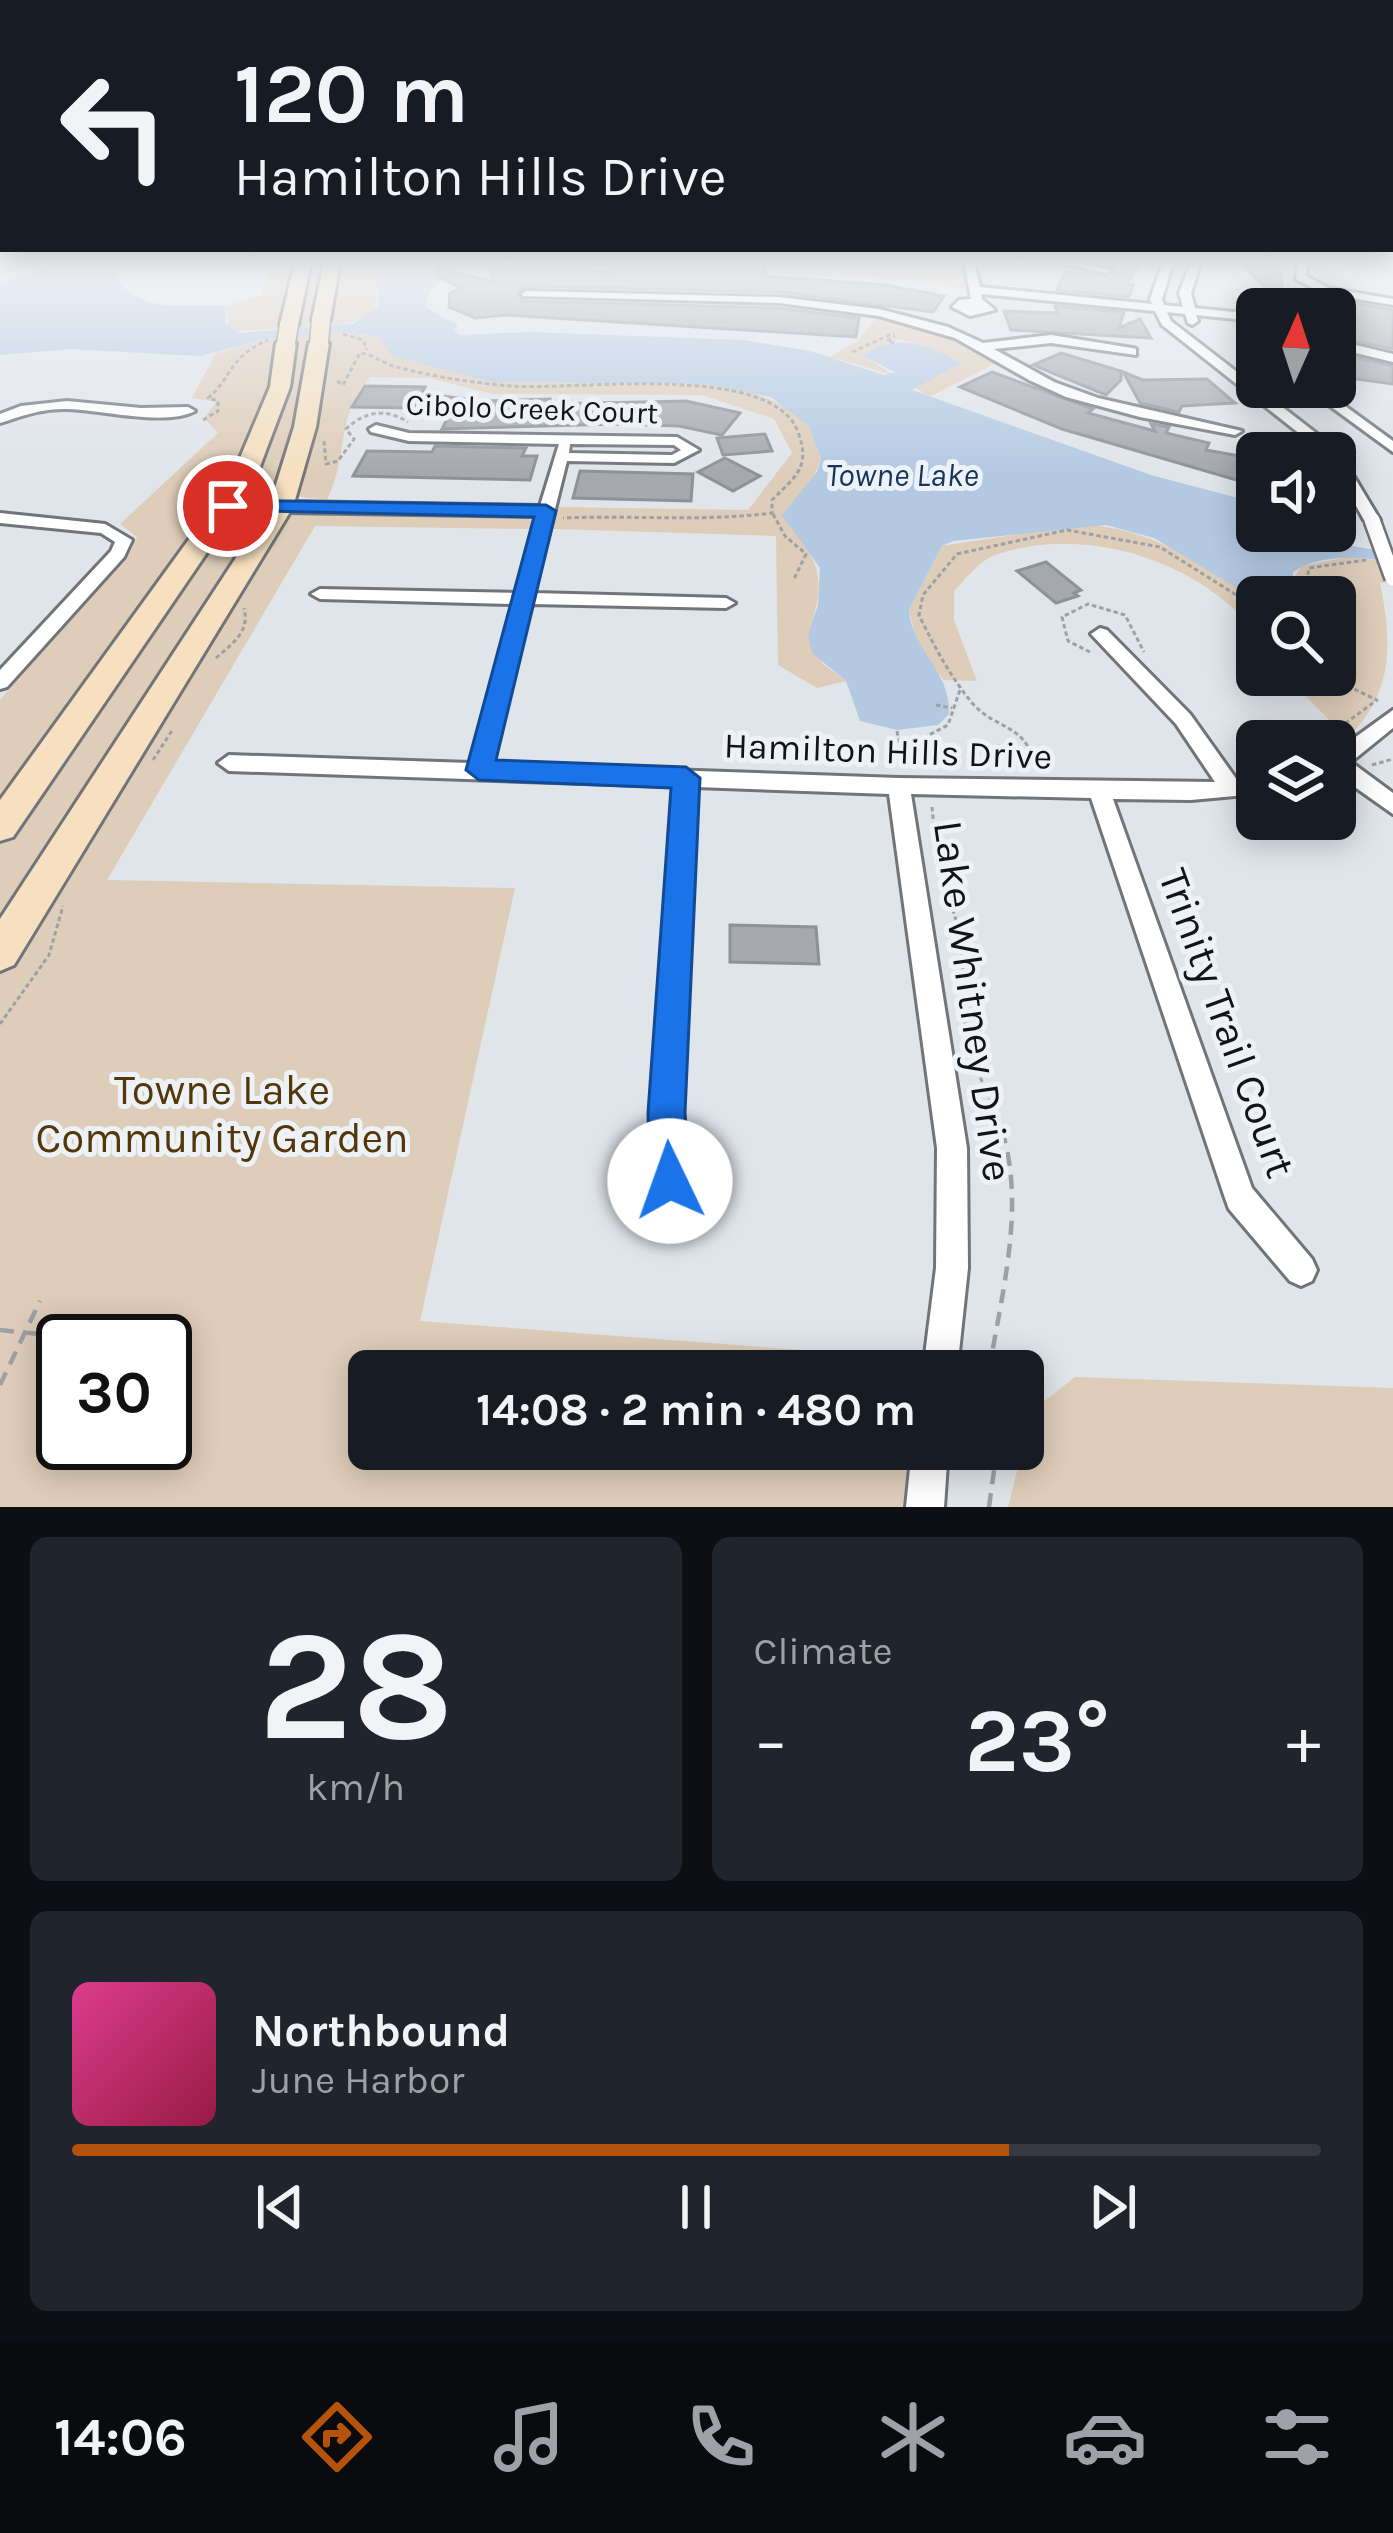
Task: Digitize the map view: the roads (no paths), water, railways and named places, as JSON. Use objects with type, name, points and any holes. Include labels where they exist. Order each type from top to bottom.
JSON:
[{"type":"main road","points":[[0,827],[228,506],[268,424],[282,332]]},
{"type":"main road","points":[[0,953],[281,507],[327,332]]},
{"type":"street","points":[[951,332],[1026,374],[1085,398],[1234,431]]},
{"type":"street","points":[[1174,332],[1236,374]]},
{"type":"street","points":[[1203,332],[1236,372]]},
{"type":"street","points":[[983,347],[1051,339],[1132,352]]},
{"type":"street","points":[[1356,349],[1393,358]]},
{"type":"street","points":[[1278,408],[1307,432]]},
{"type":"street","points":[[1339,408],[1393,448]]},
{"type":"street","points":[[0,419],[16,409],[188,417]]},
{"type":"street","name":"Cibolo Creek Court","points":[[376,429],[409,436],[674,459],[692,450],[677,441],[563,448]]},
{"type":"street","points":[[479,770],[563,448]]},
{"type":"street","points":[[1356,492],[1372,520],[1393,578]]},
{"type":"street","points":[[228,506],[546,511]]},
{"type":"street","points":[[0,518],[105,529],[124,540],[118,554],[0,682]]},
{"type":"street","points":[[320,595],[726,603]]},
{"type":"street","points":[[1100,634],[1184,719],[1232,790]]},
{"type":"street","points":[[1356,747],[1393,717]]},
{"type":"street","name":"Hamilton Hills Drive","points":[[229,763],[1099,790],[1236,789]]},
{"type":"street","points":[[670,1181],[667,1113],[686,778]]},
{"type":"street","points":[[1356,778],[1393,805]]},
{"type":"street","name":"Lake Whitney Drive","points":[[902,781],[952,1148],[952,1268],[942,1350]]},
{"type":"street","name":"Trinity Trail Court","points":[[1099,790],[1240,1198],[1300,1270]]},
{"type":"street","points":[[925,1507],[928,1470]]},
{"type":"water","name":"Towne Lake","points":[[0,332],[338,332],[266,339],[200,356],[69,349],[0,355]]},
{"type":"water","name":"Towne Lake","points":[[345,332],[539,332],[743,340],[810,351],[884,375],[895,372],[863,356],[888,344],[912,343],[961,363],[912,390],[1151,475],[1236,497],[1236,552],[1356,552],[1356,547],[1393,553],[1393,562],[1329,559],[1304,566],[1293,576],[1236,576],[1236,587],[1154,538],[1106,525],[953,541],[942,546],[909,610],[917,638],[944,686],[949,714],[938,725],[897,730],[860,721],[846,681],[812,653],[808,634],[818,605],[820,568],[782,515],[817,472],[821,458],[809,426],[771,397],[706,384],[492,382],[392,356],[378,336]]},
{"type":"park label","name":"Towne Lake Community Garden","points":[[222,1114]]}]
